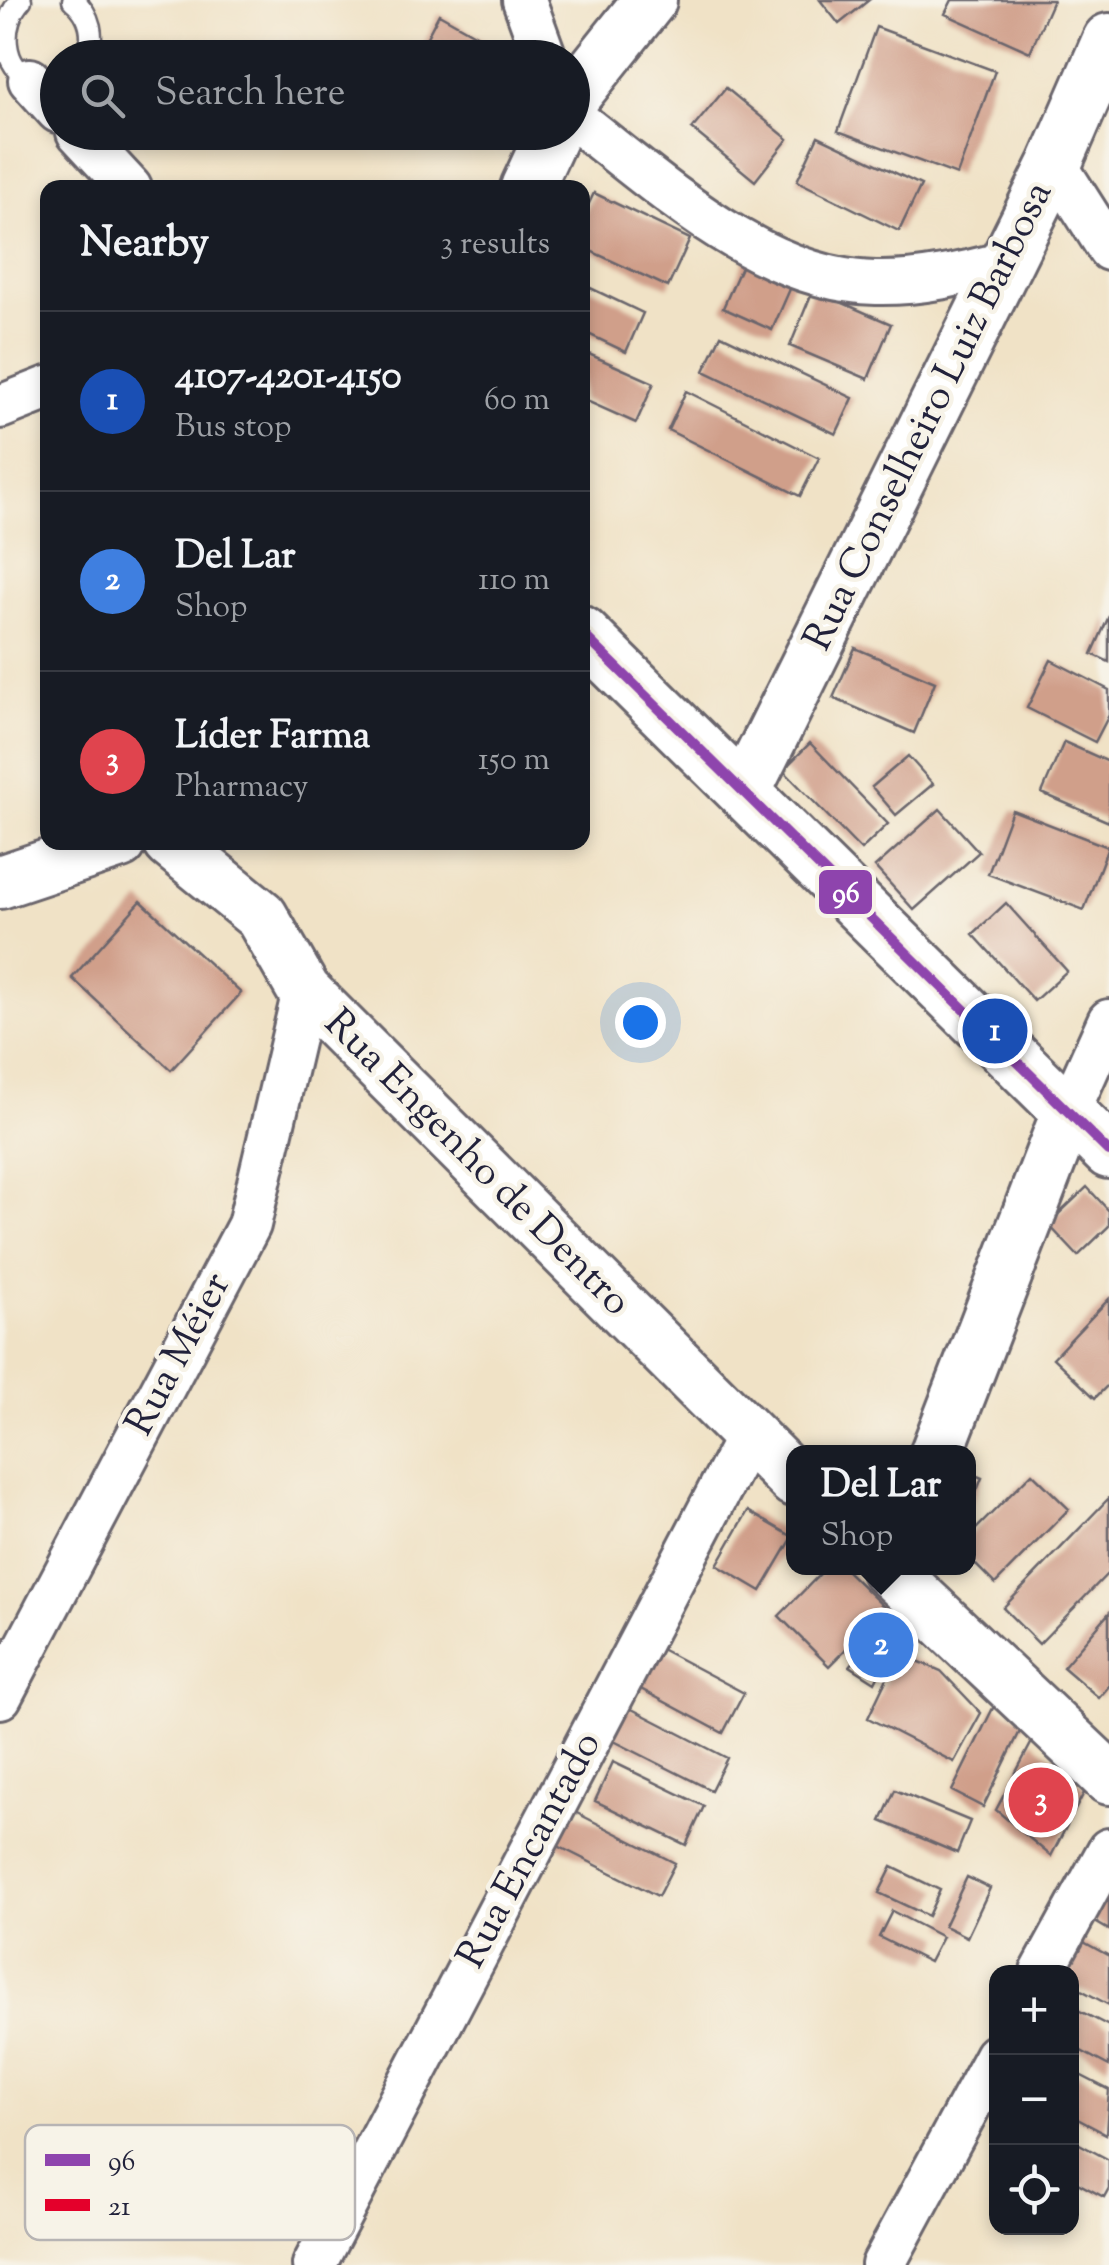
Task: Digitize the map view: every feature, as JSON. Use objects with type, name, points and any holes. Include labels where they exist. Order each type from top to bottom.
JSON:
[{"type":"street","points":[[524,0],[538,40]]},
{"type":"street","points":[[590,75],[650,0]]},
{"type":"street","name":"Rua Conselheiro Luiz Barbosa","points":[[744,792],[1055,164],[1109,40]]},
{"type":"street","points":[[590,131],[715,228],[769,255],[873,284],[932,281],[1004,263]]},
{"type":"street","points":[[96,150],[123,180]]},
{"type":"street","points":[[531,180],[545,150]]},
{"type":"street","points":[[1055,164],[1109,249]]},
{"type":"street","points":[[0,407],[40,391]]},
{"type":"street","points":[[590,641],[1109,1152]]},
{"type":"street","points":[[0,882],[96,850]]},
{"type":"street","name":"Rua Engenho de Dentro","points":[[192,850],[226,862],[304,991],[786,1472]]},
{"type":"street","name":"Rua Méier","points":[[0,1697],[248,1225],[304,991]]},
{"type":"street","points":[[940,1445],[1069,1110],[1109,1021]]},
{"type":"street","name":"Rua Encantado","points":[[355,2187],[748,1436]]},
{"type":"street","points":[[896,1575],[1109,1778]]},
{"type":"street","points":[[1046,1965],[1109,1850]]},
{"type":"street","points":[[883,2265],[989,2069]]},
{"type":"street","name":"Rua Encantado","points":[[314,2265],[327,2240]]},
{"type":"lane","points":[[21,0],[2,20],[1,38],[5,55],[15,70],[40,91]]},
{"type":"lane","points":[[72,0],[88,18],[91,40]]},
{"type":"building","points":[[820,0],[869,0],[839,24]]},
{"type":"building","points":[[952,0],[1053,0],[1030,52],[945,14]]},
{"type":"building","points":[[439,14],[485,40],[425,40]]},
{"type":"building","points":[[876,27],[995,71],[957,175],[838,131]]},
{"type":"building","points":[[726,88],[788,139],[755,181],[692,129]]},
{"type":"building","points":[[818,136],[921,185],[899,231],[797,181]]},
{"type":"building","points":[[594,193],[690,239],[668,287],[590,251],[590,201]]},
{"type":"building","points":[[745,258],[794,280],[772,330],[723,308]]},
{"type":"building","points":[[590,288],[643,313],[626,352],[590,335]]},
{"type":"building","points":[[813,290],[891,324],[868,379],[790,346]]},
{"type":"building","points":[[721,335],[853,398],[836,434],[704,371]]},
{"type":"building","points":[[590,355],[654,383],[636,423],[590,403]]},
{"type":"building","points":[[686,391],[819,458],[800,496],[668,430]]},
{"type":"building","points":[[1109,616],[1109,662],[1092,654]]},
{"type":"building","points":[[855,648],[935,682],[914,733],[833,698]]},
{"type":"building","points":[[1051,660],[1109,690],[1109,715],[1095,742],[1027,708]]},
{"type":"building","points":[[1064,742],[1109,762],[1109,822],[1042,793]]},
{"type":"building","points":[[810,743],[888,824],[861,850],[783,770]]},
{"type":"building","points":[[908,756],[933,784],[896,815],[872,787]]},
{"type":"building","points":[[940,809],[979,852],[914,910],[875,867]]},
{"type":"building","points":[[1012,810],[1108,847],[1084,910],[988,874]]},
{"type":"building","points":[[141,901],[241,993],[171,1070],[72,978]]},
{"type":"building","points":[[1006,903],[1067,971],[1034,1001],[973,934]]},
{"type":"building","points":[[1087,1187],[1109,1211],[1109,1226],[1078,1256],[1048,1224]]},
{"type":"building","points":[[1109,1299],[1109,1384],[1095,1398],[1053,1358]]},
{"type":"building","points":[[1032,1473],[1069,1509],[995,1584],[976,1565],[976,1529]]},
{"type":"building","points":[[1109,1498],[1109,1572],[1039,1644],[1003,1608]]},
{"type":"building","points":[[748,1511],[786,1533],[786,1549],[761,1591],[717,1565]]},
{"type":"building","points":[[819,1575],[851,1575],[886,1609],[829,1666],[779,1616]]},
{"type":"building","points":[[1109,1613],[1109,1686],[1099,1698],[1063,1667]]},
{"type":"building","points":[[895,1614],[905,1623],[875,1682],[850,1666]]},
{"type":"building","points":[[644,1640],[744,1693],[723,1733],[624,1680]]},
{"type":"building","points":[[899,1653],[941,1671],[981,1713],[954,1762],[868,1718]]},
{"type":"building","points":[[620,1703],[727,1758],[711,1790],[604,1736]]},
{"type":"building","points":[[994,1706],[1025,1721],[983,1807],[952,1791]]},
{"type":"building","points":[[1033,1740],[1086,1789],[1051,1856],[996,1810]]},
{"type":"building","points":[[613,1762],[704,1806],[686,1845],[595,1801]]},
{"type":"building","points":[[895,1790],[970,1821],[957,1853],[881,1821]]},
{"type":"building","points":[[565,1807],[675,1863],[658,1896],[548,1841]]},
{"type":"building","points":[[892,1867],[940,1890],[928,1916],[879,1893]]},
{"type":"building","points":[[967,1877],[990,1888],[967,1937],[944,1926]]},
{"type":"building","points":[[1109,1882],[1109,1930],[1090,1919]]},
{"type":"building","points":[[892,1911],[942,1937],[929,1962],[879,1937]]},
{"type":"building","points":[[1080,1940],[1109,1956],[1109,2005],[1079,1989],[1079,1965],[1067,1965]]},
{"type":"building","points":[[1079,2011],[1109,2026],[1109,2066],[1079,2050]]},
{"type":"building","points":[[1079,2075],[1109,2090],[1106,2134],[1079,2120]]},
{"type":"building","points":[[1079,2144],[1109,2160],[1109,2188],[1104,2197],[1079,2184]]},
{"type":"transit line","name":"96","points":[[590,641],[1109,1152]]},
{"type":"place","name":"4107-4201-4150","points":[[995,1031]]},
{"type":"place","name":"Del Lar","points":[[881,1645]]},
{"type":"place","name":"Líder Farma","points":[[1041,1800]]}]
